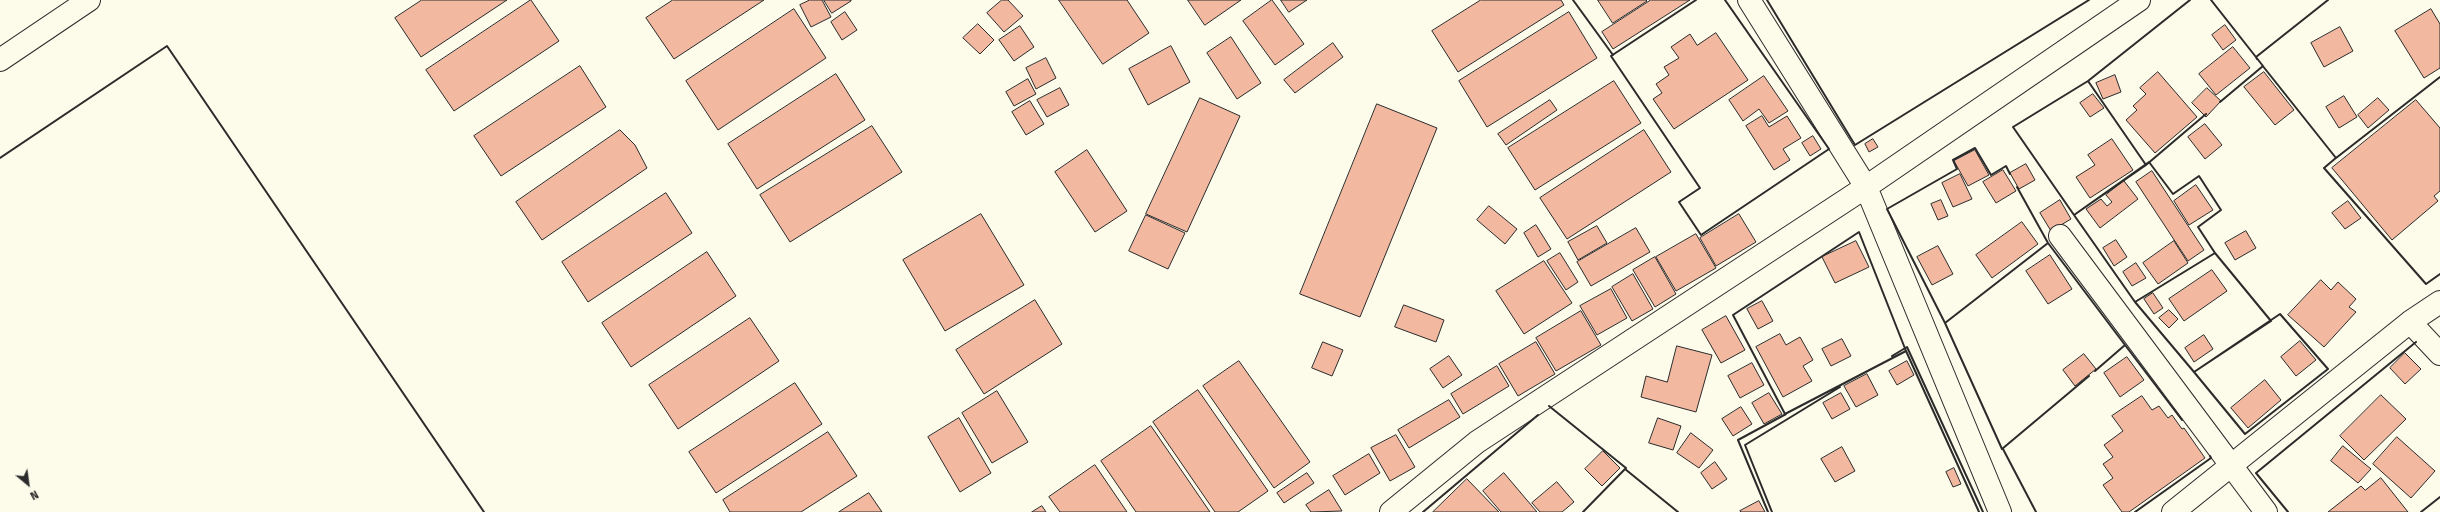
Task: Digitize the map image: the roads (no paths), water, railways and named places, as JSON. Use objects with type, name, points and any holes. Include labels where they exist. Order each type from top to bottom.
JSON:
[{"type":"street","points":[[0,60],[89,0]]},
{"type":"street","points":[[1749,0],[1866,187],[2000,512]]},
{"type":"street","points":[[1391,512],[1477,442],[1866,187],[2139,0]]},
{"type":"street","points":[[2060,236],[2230,466],[2266,512]]},
{"type":"street","points":[[2173,512],[2410,322],[2440,302]]},
{"type":"street","points":[[2410,322],[2440,354]]}]
